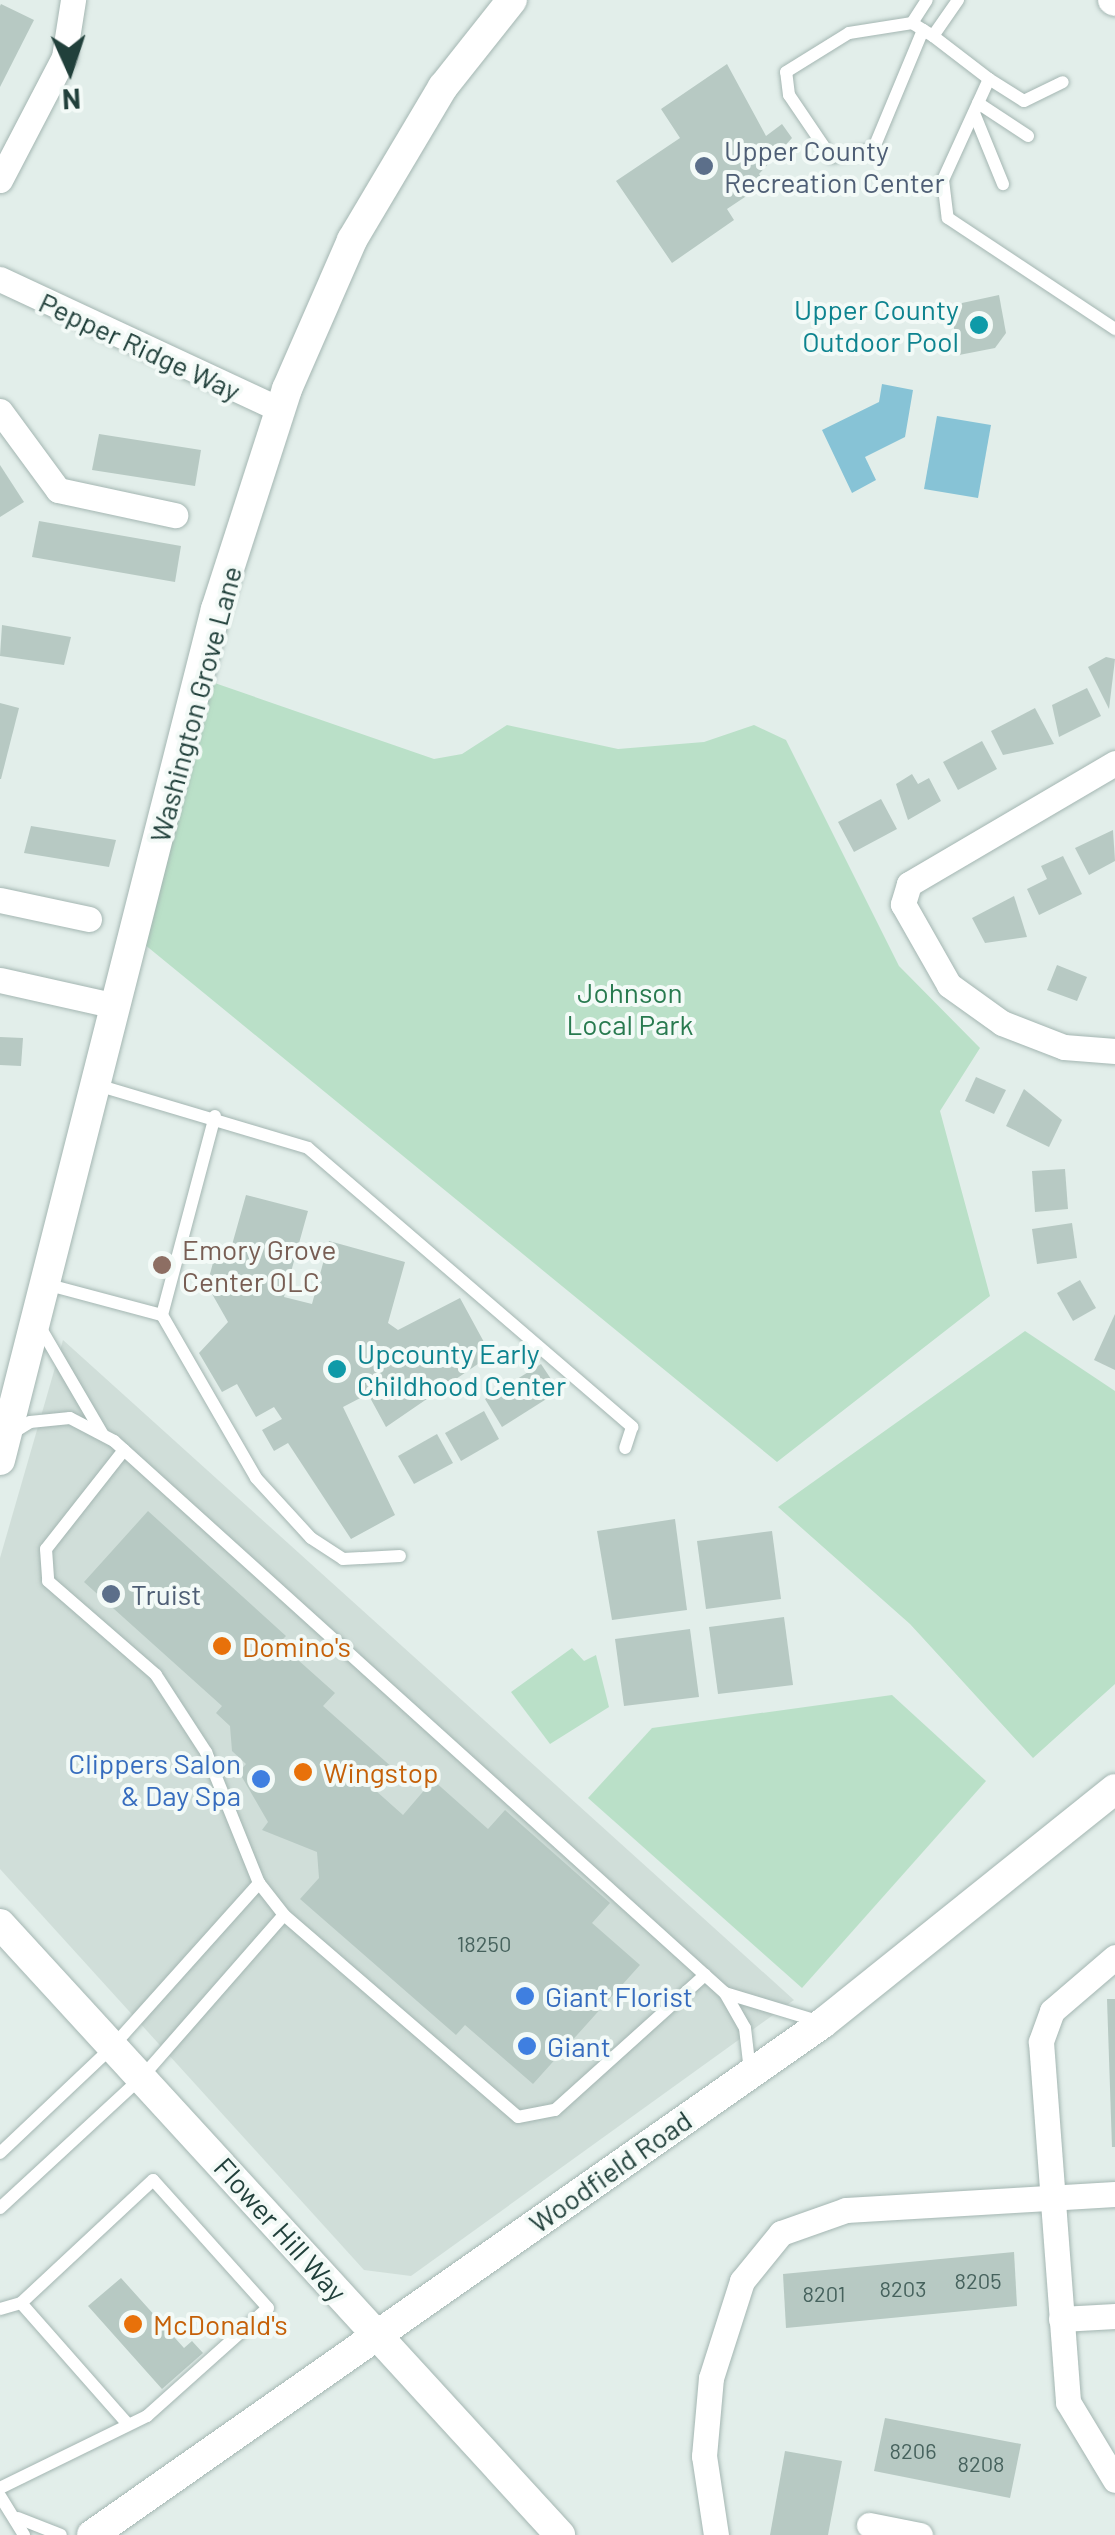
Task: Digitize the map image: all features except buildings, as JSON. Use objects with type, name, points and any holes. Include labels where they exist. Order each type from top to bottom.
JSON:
[{"type":"street","points":[[0,180],[64,57],[73,0]]},
{"type":"street","name":"Washington Grove Lane","points":[[3,1448],[39,1326],[216,609],[280,410],[352,240],[443,87],[512,0]]},
{"type":"street","name":"Pepper Ridge Way","points":[[0,279],[280,410]]},
{"type":"street","points":[[0,411],[58,490],[175,515]]},
{"type":"street","points":[[1115,763],[910,884],[906,922],[949,985],[1002,1024],[1064,1048],[1115,1051],[1115,1062]]},
{"type":"street","points":[[0,900],[89,919]]},
{"type":"street","points":[[0,980],[116,1006]]},
{"type":"street","name":"Woodfield Road","points":[[92,2535],[824,2022],[1115,1789]]},
{"type":"street","name":"Flower Hill Way","points":[[0,1924],[560,2535]]},
{"type":"street","points":[[1115,1957],[1043,2026],[1051,2198],[1074,2420],[1115,2480]]},
{"type":"street","points":[[716,2535],[704,2417],[730,2311],[758,2256],[811,2217],[846,2210],[1115,2194]]},
{"type":"street","points":[[1062,2320],[1115,2316]]},
{"type":"street","points":[[869,2526],[920,2535]]},
{"type":"lane","points":[[927,0],[923,30],[882,138],[858,157],[831,157],[788,95],[786,72],[850,33],[923,30],[958,0]]},
{"type":"lane","points":[[923,30],[1024,101],[1064,82]]},
{"type":"lane","points":[[989,78],[943,180],[948,218],[1115,329]]},
{"type":"lane","points":[[976,108],[1028,136]]},
{"type":"lane","points":[[976,108],[1002,184]]},
{"type":"lane","points":[[97,1084],[214,1116],[308,1148],[632,1427],[625,1448]]},
{"type":"lane","points":[[214,1116],[162,1315],[256,1478],[311,1538],[343,1559],[400,1556]]},
{"type":"lane","points":[[49,1286],[162,1315]]},
{"type":"lane","points":[[39,1326],[102,1433]]},
{"type":"lane","points":[[3,1448],[50,1417],[102,1433],[124,1450],[726,1993],[745,2028],[751,2073]]},
{"type":"lane","points":[[124,1450],[46,1548],[48,1581],[156,1676],[206,1752],[259,1884],[284,1915],[518,2117],[555,2110],[704,1975]]},
{"type":"lane","points":[[0,2153],[113,2046],[259,1884]]},
{"type":"lane","points":[[0,2208],[142,2078],[284,1915]]},
{"type":"lane","points":[[726,1993],[824,2022]]},
{"type":"lane","points":[[0,2309],[20,2303],[153,2180],[268,2308],[147,2416],[126,2422],[0,2488]]},
{"type":"lane","points":[[20,2303],[126,2422]]},
{"type":"lane","points":[[0,2496],[18,2518],[24,2535]]},
{"type":"lane","points":[[18,2518],[61,2535]]},
{"type":"shaded area","points":[[63,1340],[794,2000],[411,2276],[364,2270],[0,1869],[0,1558]]},
{"type":"green space","name":"Johnson Local Park","points":[[206,680],[434,759],[462,754],[507,725],[618,749],[704,742],[754,725],[786,740],[899,966],[980,1048],[940,1111],[990,1296],[777,1462],[144,944]]},
{"type":"green space","points":[[1025,1331],[1115,1391],[1115,1684],[1033,1758],[910,1624],[778,1507]]},
{"type":"green space","points":[[572,1648],[584,1661],[596,1655],[609,1707],[550,1744],[511,1692]]},
{"type":"green space","points":[[892,1695],[986,1781],[802,1988],[588,1798],[652,1728]]},
{"type":"water","points":[[882,384],[913,390],[905,437],[865,457],[876,480],[852,493],[822,430],[879,402]]},
{"type":"water","points":[[937,416],[991,425],[978,498],[924,489]]},
{"type":"place","name":"Upper County Recreation Center","points":[[704,166]]},
{"type":"place","name":"Upper County Outdoor Pool","points":[[979,325]]},
{"type":"place","name":"Emory Grove Center OLC","points":[[162,1265]]},
{"type":"place","name":"Upcounty Early Childhood Center","points":[[337,1369]]},
{"type":"place","name":"Truist","points":[[111,1594]]},
{"type":"place","name":"Domino's","points":[[222,1646]]},
{"type":"place","name":"Wingstop","points":[[303,1772]]},
{"type":"place","name":"Clippers Salon & Day Spa","points":[[261,1779]]},
{"type":"place","name":"Giant Florist","points":[[525,1996]]},
{"type":"place","name":"Giant","points":[[527,2046]]},
{"type":"place","name":"McDonald's","points":[[133,2324]]}]
